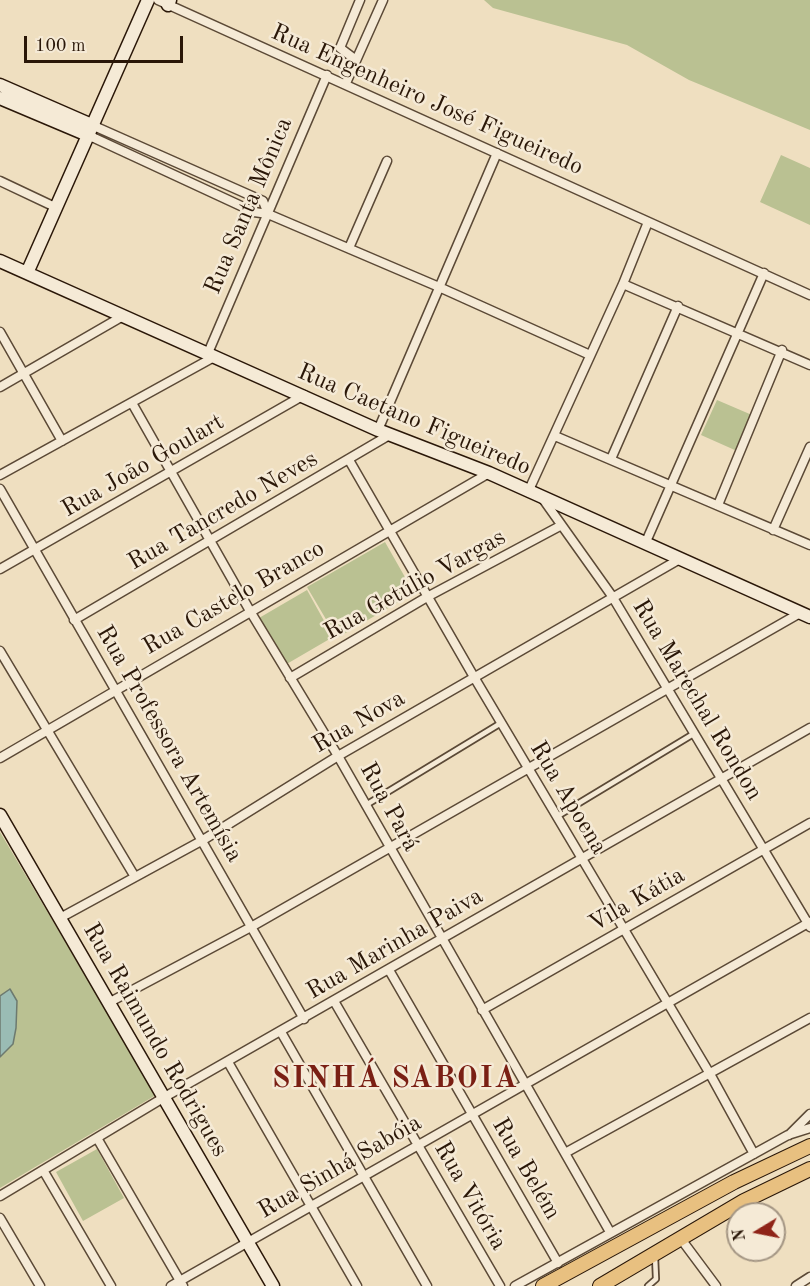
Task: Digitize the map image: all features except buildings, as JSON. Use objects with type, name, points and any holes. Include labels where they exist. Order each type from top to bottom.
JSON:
[{"type":"main road","points":[[27,273],[55,207],[92,131],[148,0]]},
{"type":"main road","points":[[0,85],[92,131]]},
{"type":"main road","points":[[0,98],[92,131]]},
{"type":"main road","name":"Rua Caetano Figueiredo","points":[[0,261],[378,430],[489,473],[678,560],[805,615]]},
{"type":"main road","name":"Rua Raimundo Rodrigues","points":[[0,815],[273,1286]]},
{"type":"main road","points":[[543,1286],[734,1182],[810,1146]]},
{"type":"main road","points":[[602,1285],[769,1187],[810,1169]]},
{"type":"street","points":[[356,60],[340,48],[360,0]]},
{"type":"street","points":[[346,83],[383,0]]},
{"type":"street","name":"Rua Engenheiro José Figueiredo","points":[[165,2],[810,295]]},
{"type":"street","name":"Rua Santa Mônica","points":[[211,355],[327,75]]},
{"type":"street","points":[[92,131],[254,212],[268,214],[350,248],[590,355]]},
{"type":"street","points":[[92,131],[263,201],[268,214]]},
{"type":"street","points":[[378,430],[497,153]]},
{"type":"street","points":[[350,248],[387,161]]},
{"type":"street","points":[[0,181],[55,207]]},
{"type":"street","points":[[528,492],[623,284],[648,222]]},
{"type":"street","points":[[645,544],[764,273]]},
{"type":"street","points":[[623,284],[782,350],[810,364]]},
{"type":"street","points":[[611,459],[678,306]]},
{"type":"street","points":[[0,387],[123,316]]},
{"type":"street","points":[[0,332],[63,441]]},
{"type":"street","points":[[718,505],[782,350]]},
{"type":"street","points":[[0,475],[132,403],[211,355]]},
{"type":"street","name":"Rua João Goulart","points":[[0,569],[304,395]]},
{"type":"street","name":"Rua Pará","points":[[132,403],[250,611],[338,756],[610,1232]]},
{"type":"street","name":"Rua Tancredo Neves","points":[[74,620],[391,434]]},
{"type":"street","points":[[555,436],[810,545]]},
{"type":"street","points":[[773,530],[810,447]]},
{"type":"street","name":"Rua Apoena","points":[[349,460],[556,817],[710,1074],[754,1154]]},
{"type":"street","name":"Rua Castelo Branco","points":[[0,758],[489,473]]},
{"type":"street","name":"Rua Professora Artemísia","points":[[0,489],[304,1019]]},
{"type":"street","name":"Rua Marechal Rondon","points":[[543,499],[612,596],[809,924]]},
{"type":"street","name":"Rua Getúlio Vargas","points":[[290,678],[427,597],[560,526]]},
{"type":"street","name":"Rua Nova","points":[[60,918],[203,840],[338,756],[678,560]]},
{"type":"street","points":[[110,1002],[251,927],[667,687],[805,615]]},
{"type":"street","points":[[0,651],[135,877]]},
{"type":"street","name":"Rua Marinha Paiva","points":[[0,1196],[163,1098],[810,728]]},
{"type":"street","name":"Vila Kátia","points":[[482,1010],[810,823]]},
{"type":"street","name":"Rua Sinhá Sabóia","points":[[171,1286],[182,1283],[310,1206],[667,1002],[809,924]]},
{"type":"street","name":"Rua Belém","points":[[389,970],[558,1263]]},
{"type":"street","name":"Rua Vitória","points":[[334,1001],[500,1286]]},
{"type":"street","points":[[565,1154],[810,1018]]},
{"type":"street","points":[[281,1032],[427,1286]]},
{"type":"street","points":[[228,1062],[357,1286]]},
{"type":"street","points":[[788,1135],[810,1114]]},
{"type":"street","points":[[515,1286],[788,1135],[810,1128]]},
{"type":"street","points":[[97,1138],[182,1283]]},
{"type":"street","points":[[44,1170],[111,1286]]},
{"type":"street","points":[[0,1218],[40,1286]]},
{"type":"street","points":[[681,1239],[716,1286]]},
{"type":"street","points":[[796,1286],[810,1277]]},
{"type":"lane","points":[[366,805],[501,723]]},
{"type":"lane","points":[[556,817],[695,733]]},
{"type":"lane","points":[[648,1286],[656,1279],[655,1254]]},
{"type":"green space","points":[[484,0],[810,0],[810,130],[689,80],[627,45],[493,8]]},
{"type":"green space","points":[[781,155],[810,168],[810,225],[760,202]]},
{"type":"green space","points":[[717,400],[752,415],[737,451],[701,435]]},
{"type":"green space","points":[[385,542],[414,593],[337,638],[307,587]]},
{"type":"green space","points":[[307,590],[333,637],[285,665],[259,618]]},
{"type":"green space","points":[[0,832],[156,1095],[0,1188]]},
{"type":"green space","points":[[97,1149],[124,1198],[83,1221],[56,1172]]},
{"type":"water","points":[[10,989],[17,1001],[16,1028],[13,1044],[0,1057],[0,996]]},
{"type":"district","name":"SINHÁ SABOIA","points":[[395,1079]]}]
